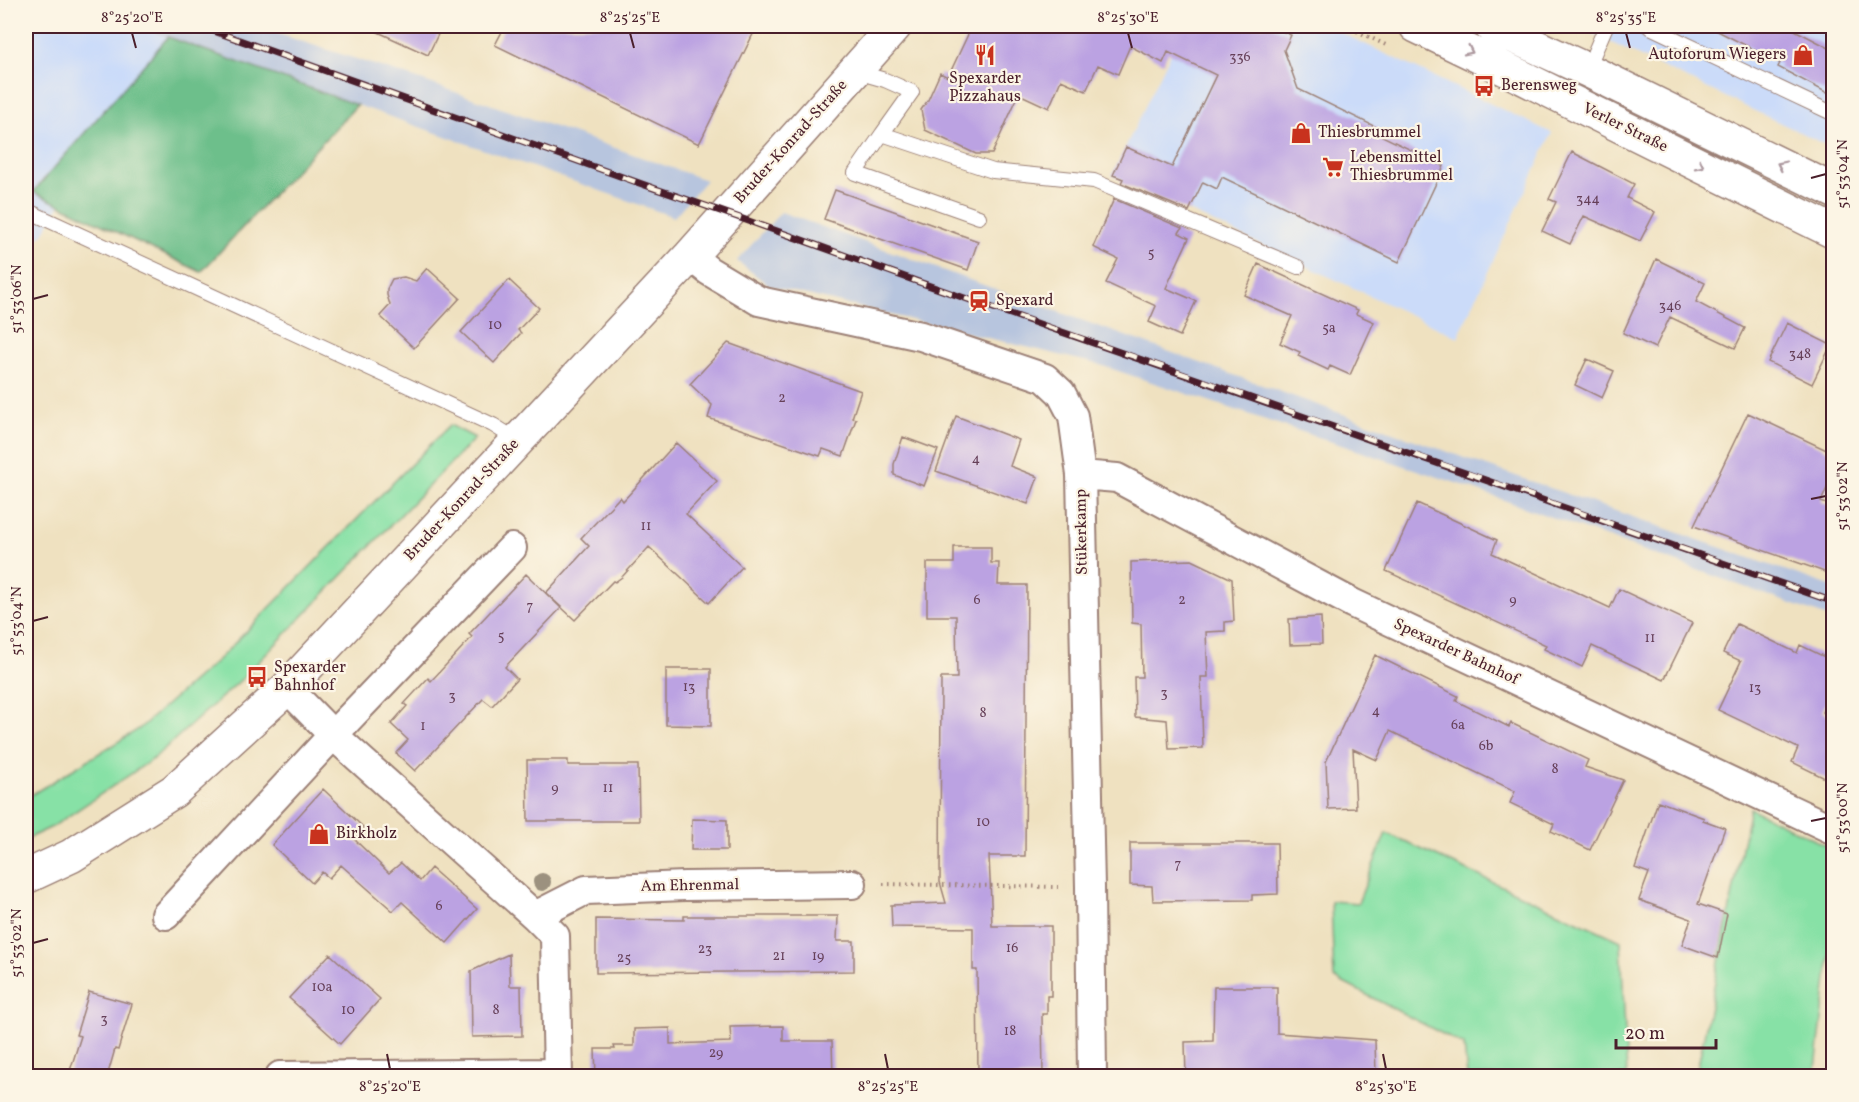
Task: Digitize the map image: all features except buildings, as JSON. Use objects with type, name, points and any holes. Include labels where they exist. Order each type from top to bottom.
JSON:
[{"type":"street","name":"Bruder-Konrad-Straße","points":[[855,71],[876,26]]},
{"type":"street","name":"Bruder-Konrad-Straße","points":[[26,877],[71,856],[174,791],[287,688],[690,256],[895,26]]},
{"type":"street","points":[[1491,26],[1587,70],[1833,191]]},
{"type":"street","name":"Verler Straße","points":[[1427,28],[1833,232]]},
{"type":"street","name":"Stükerkamp","points":[[690,256],[709,271],[759,301],[921,336],[1045,378],[1061,393],[1073,416],[1081,475],[1092,1077]]},
{"type":"street","name":"Spexarder Bahnhof","points":[[1081,475],[1117,478],[1352,603],[1833,830]]},
{"type":"street","points":[[166,915],[333,735],[512,548]]},
{"type":"street","points":[[280,1077],[558,1075],[555,936],[333,735],[287,688]]},
{"type":"street","name":"Am Ehrenmal","points":[[535,916],[586,890],[852,884]]},
{"type":"lane","points":[[1587,70],[1606,26]]},
{"type":"lane","points":[[1648,26],[1833,114]]},
{"type":"lane","points":[[855,71],[885,80],[912,92],[855,173],[979,217]]},
{"type":"lane","points":[[882,134],[993,171],[1094,181],[1298,267]]},
{"type":"lane","points":[[26,210],[493,425],[517,440]]},
{"type":"path","points":[[852,884],[1090,887]]},
{"type":"shaded area","points":[[26,26],[137,26],[168,37],[33,191],[60,204],[43,234],[26,247]]},
{"type":"shaded area","points":[[137,26],[254,26],[418,79],[706,180],[674,217]]},
{"type":"shaded area","points":[[1184,26],[1327,26],[1552,133],[1458,337],[1112,175]]},
{"type":"shaded area","points":[[1576,26],[1833,26],[1833,148]]},
{"type":"shaded area","points":[[781,212],[1473,461],[1833,587],[1833,619],[1465,486],[1097,364],[770,286],[737,261]]},
{"type":"green space","points":[[168,37],[357,105],[201,272],[33,192]]},
{"type":"green space","points":[[450,425],[475,438],[243,678],[153,759],[52,827],[26,839],[26,798],[139,729],[221,657]]},
{"type":"green space","points":[[1750,808],[1833,849],[1833,930],[1815,1076],[1696,1076]]},
{"type":"green space","points":[[1386,833],[1621,941],[1627,1076],[1467,1076],[1464,1045],[1334,978],[1331,901],[1358,903]]},
{"type":"railway","points":[[200,26],[916,281],[1834,602]]},
{"type":"place","name":"Spexarder Pizzahaus","points":[[985,55]]},
{"type":"place","name":"Autoforum Wiegers","points":[[1803,55]]},
{"type":"place","name":"Berensweg","points":[[1484,86]]},
{"type":"place","name":"Thiesbrummel","points":[[1301,133]]},
{"type":"place","name":"Lebensmittel Thiesbrummel","points":[[1333,167]]},
{"type":"place","name":"Spexard","points":[[979,301]]},
{"type":"place","name":"Spexarder Bahnhof","points":[[257,677]]},
{"type":"place","name":"Birkholz","points":[[319,834]]}]
